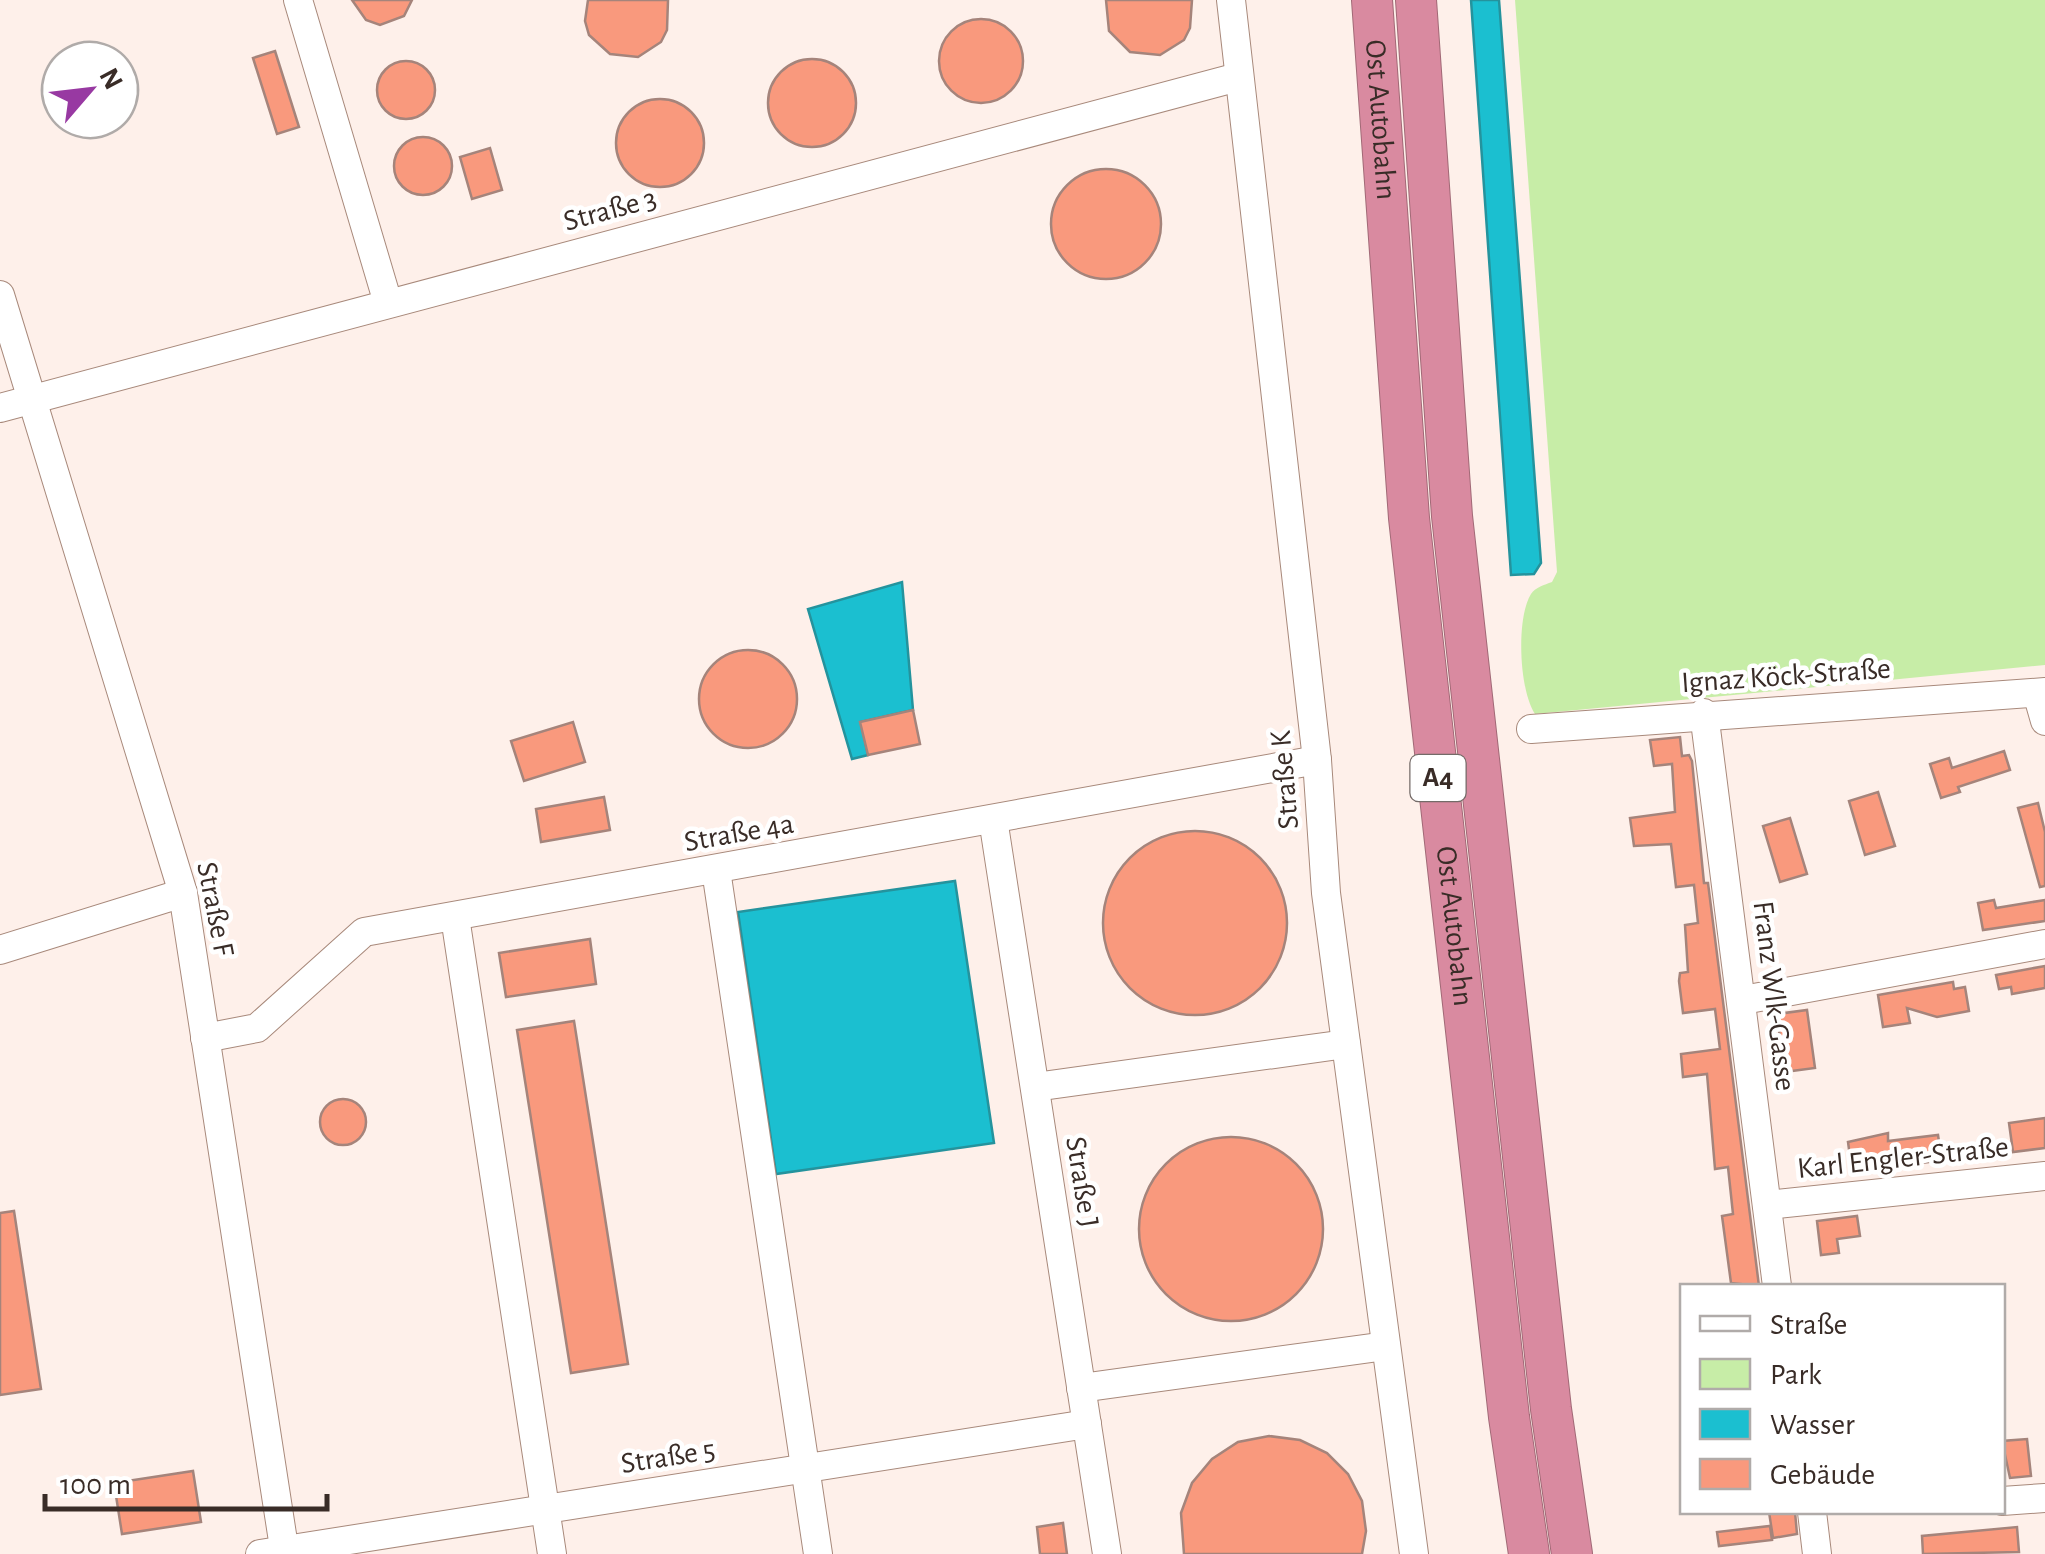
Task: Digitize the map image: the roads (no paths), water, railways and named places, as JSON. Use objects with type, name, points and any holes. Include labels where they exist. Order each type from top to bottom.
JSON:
[{"type":"highway","name":"Ost Autobahn","points":[[1372,0],[1409,518],[1509,1417],[1529,1554]]},
{"type":"highway","name":"Ost Autobahn","points":[[1416,0],[1452,516],[1551,1409],[1572,1554]]},
{"type":"street","points":[[298,0],[388,303]]},
{"type":"street","name":"Straße K","points":[[1231,0],[1318,760],[1326,893],[1414,1554]]},
{"type":"street","name":"Straße 3","points":[[0,408],[1238,77]]},
{"type":"street","name":"Straße F","points":[[0,295],[183,893],[277,1553]]},
{"type":"street","points":[[2041,692],[2045,721]]},
{"type":"street","name":"Ignaz Köck-Straße","points":[[1531,729],[1704,713],[2041,692]]},
{"type":"street","name":"Franz Wlk-Gasse","points":[[1704,713],[1777,1284]]},
{"type":"street","name":"Straße 4a","points":[[206,1038],[257,1028],[364,932],[1318,760]]},
{"type":"street","name":"Straße J","points":[[994,820],[1107,1554]]},
{"type":"street","points":[[716,870],[818,1554]]},
{"type":"street","points":[[0,950],[183,893]]},
{"type":"street","points":[[456,917],[552,1554]]},
{"type":"street","points":[[1743,1000],[2045,944]]},
{"type":"street","points":[[1035,1087],[1346,1044]]},
{"type":"street","name":"Karl Engler-Straße","points":[[1767,1204],[2045,1176]]},
{"type":"street","points":[[1081,1388],[1386,1346]]},
{"type":"street","name":"Straße 5","points":[[277,1553],[1087,1424]]},
{"type":"street","points":[[2005,1500],[2045,1498]]},
{"type":"street","points":[[1812,1514],[1817,1554]]},
{"type":"water","points":[[1471,0],[1499,0],[1541,563],[1534,574],[1511,575]]},
{"type":"water","points":[[902,582],[913,710],[861,722],[868,755],[852,759],[808,609]]},
{"type":"water","points":[[955,881],[994,1143],[776,1174],[738,912]]}]
